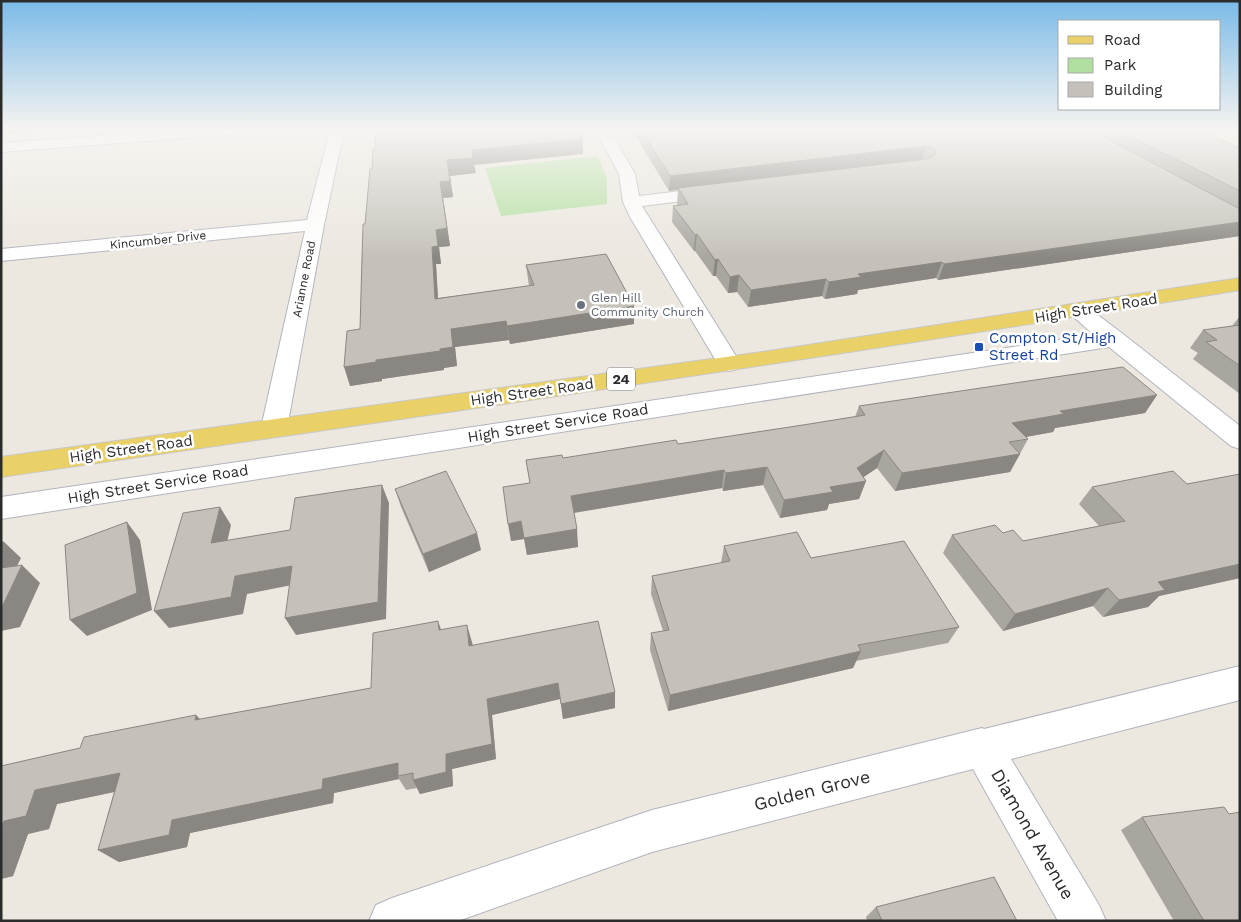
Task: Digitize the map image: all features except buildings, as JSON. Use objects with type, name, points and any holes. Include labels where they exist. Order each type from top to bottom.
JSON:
[{"type":"main road","name":"High Street Road","points":[[1,467],[728,364],[1078,311],[1240,284]]},
{"type":"street","name":"Arianne Road","points":[[274,428],[327,173]]},
{"type":"street","points":[[627,173],[632,202],[728,364]]},
{"type":"street","points":[[632,202],[727,190]]},
{"type":"street","name":"Kincumber Drive","points":[[1,255],[315,225]]},
{"type":"street","points":[[1078,311],[1240,440]]},
{"type":"street","name":"High Street Service Road","points":[[1,508],[1115,339]]},
{"type":"street","name":"Golden Grove","points":[[392,921],[652,831],[1240,683]]},
{"type":"street","name":"Diamond Avenue","points":[[982,748],[1083,921]]},
{"type":"green space","points":[[487,173],[605,173],[607,179],[607,204],[501,216]]},
{"type":"place","name":"Glen Hill Community Church","points":[[581,305]]},
{"type":"place","name":"Compton St/High Street Rd","points":[[979,347]]}]
